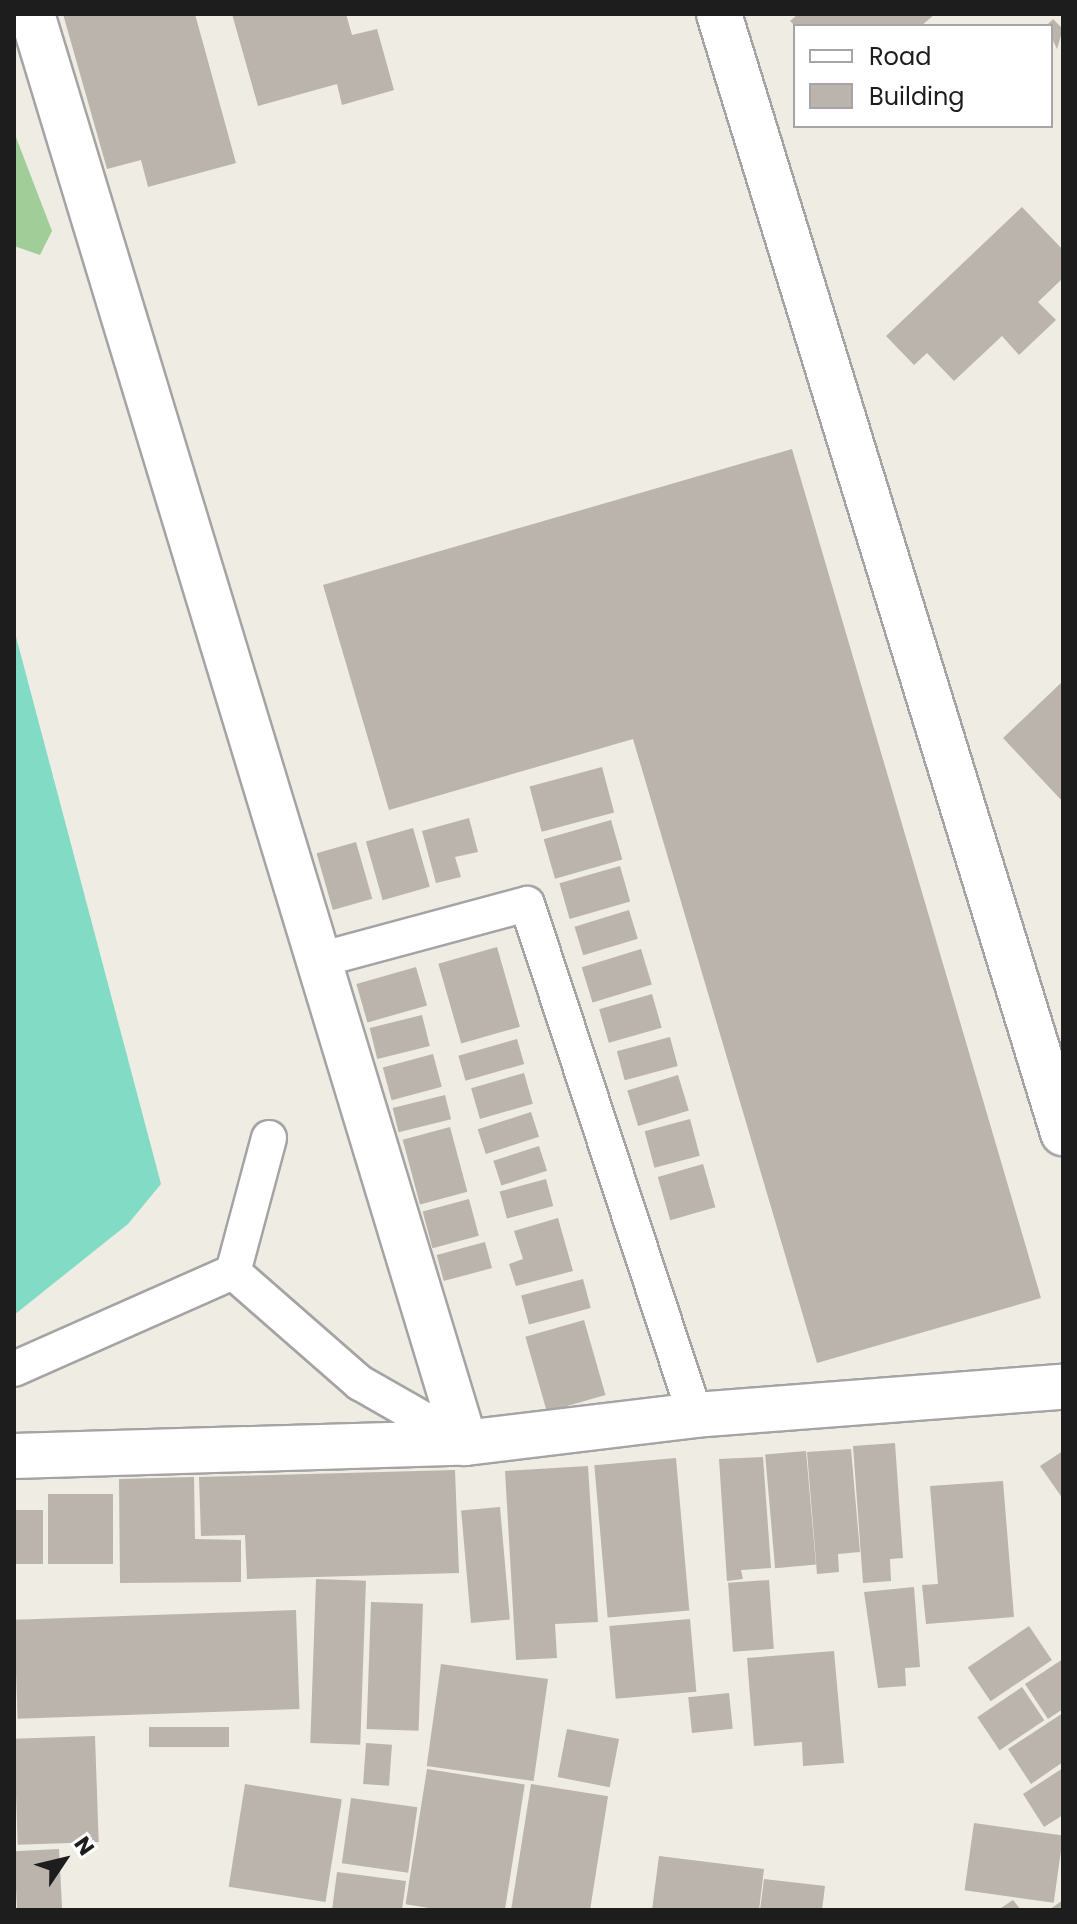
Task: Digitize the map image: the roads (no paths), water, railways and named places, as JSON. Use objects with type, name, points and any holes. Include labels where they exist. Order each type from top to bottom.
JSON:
[{"type":"street","points":[[32,14],[465,1443]]},
{"type":"street","points":[[719,14],[1063,1133]]},
{"type":"street","points":[[14,1456],[465,1443],[695,1415],[1063,1387]]},
{"type":"lane","points":[[319,960],[527,904],[695,1415]]},
{"type":"lane","points":[[233,1272],[269,1138]]},
{"type":"lane","points":[[233,1272],[360,1383],[465,1443]]},
{"type":"lane","points":[[14,1369],[233,1272]]}]
